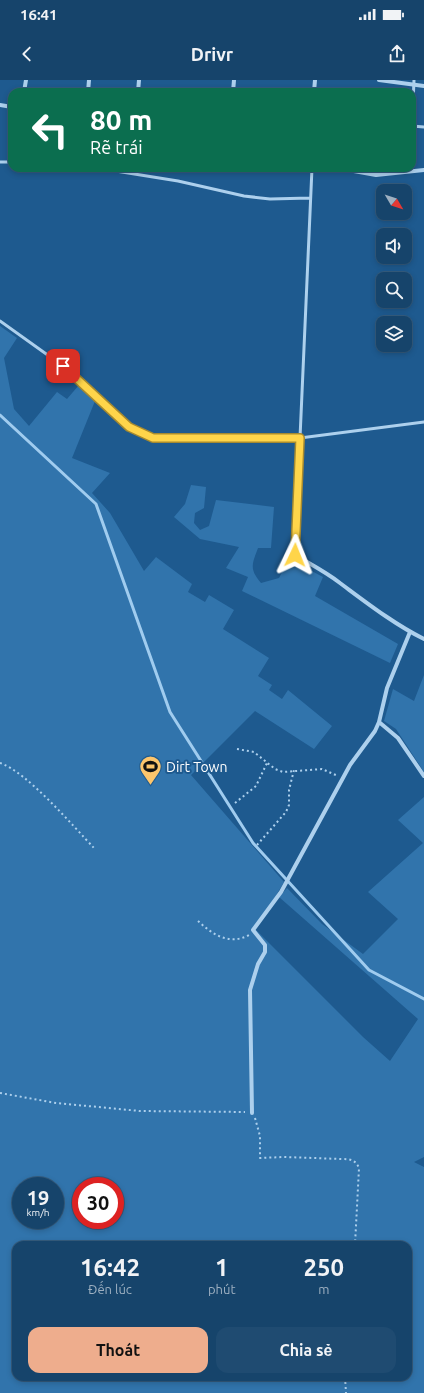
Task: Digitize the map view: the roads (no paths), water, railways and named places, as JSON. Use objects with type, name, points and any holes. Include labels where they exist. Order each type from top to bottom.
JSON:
[{"type":"street","points":[[379,80],[414,82],[424,86]]},
{"type":"street","points":[[363,172],[376,174],[392,172]]},
{"type":"street","points":[[300,438],[295,555],[339,582],[410,632],[424,639]]},
{"type":"street","points":[[252,1113],[250,990],[258,964],[265,952],[265,945],[253,933],[256,925],[281,892],[358,753],[376,731],[387,688],[410,632]]},
{"type":"street","points":[[379,722],[398,738],[424,776]]},
{"type":"lane","points":[[122,172],[178,181],[244,196],[270,199],[310,198]]},
{"type":"lane","points":[[300,438],[312,172]]},
{"type":"lane","points":[[0,321],[63,366],[129,427],[153,438],[300,438],[424,422]]},
{"type":"waterway","points":[[0,415],[96,504],[170,712],[253,843],[369,970],[424,999]]},
{"type":"place","name":"Dirt Town","points":[[151,786]]}]
